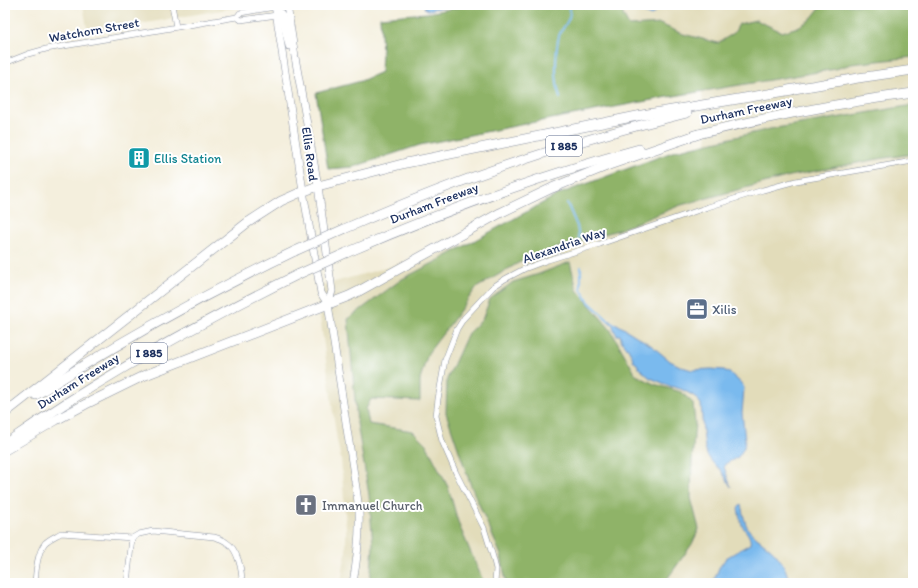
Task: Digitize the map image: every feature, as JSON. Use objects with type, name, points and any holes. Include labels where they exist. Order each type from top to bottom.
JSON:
[{"type":"highway","name":"Durham Freeway","points":[[5,414],[145,329],[228,284],[344,228],[455,184],[562,147],[661,119],[792,90],[913,70]]},
{"type":"highway","points":[[5,414],[247,223],[281,201],[303,191],[406,163],[580,126],[792,90]]},
{"type":"highway","name":"Durham Freeway","points":[[5,444],[72,400],[157,349],[238,305],[346,253],[445,212],[538,179],[622,154],[699,134],[822,107],[913,93]]},
{"type":"highway","points":[[5,450],[80,407],[143,376],[359,291],[500,213],[546,191],[609,165],[699,134]]},
{"type":"main road","name":"Ellis Road","points":[[275,6],[303,191],[321,293],[328,304],[358,503],[358,548],[353,583]]},
{"type":"main road","points":[[275,6],[282,15],[290,50],[295,57]]},
{"type":"main road","name":"Ellis Road","points":[[287,6],[318,186],[332,291],[328,304]]},
{"type":"street","points":[[172,5],[176,27]]},
{"type":"street","name":"Watchorn Street","points":[[5,62],[46,49],[237,17],[240,13],[275,6]]},
{"type":"street","name":"Watchorn Street","points":[[237,17],[241,20],[277,15]]},
{"type":"street","name":"Alexandria Way","points":[[495,583],[496,569],[484,528],[456,473],[442,441],[436,416],[445,360],[457,328],[464,318],[493,287],[524,269],[548,260],[763,190],[796,181],[913,161]]},
{"type":"street","points":[[35,583],[37,562],[45,543],[61,533],[132,538],[139,534],[153,531],[214,537],[226,542],[234,550],[241,568],[242,583]]},
{"type":"street","points":[[127,583],[132,538]]},
{"type":"shaded area","points":[[83,5],[250,5],[88,33]]},
{"type":"shaded area","points":[[561,5],[913,5],[913,583],[341,583],[346,551],[346,527],[341,459],[337,441],[316,287],[711,179],[700,77]]},
{"type":"green space","points":[[471,5],[623,5],[623,15],[629,26],[660,24],[683,34],[718,43],[734,33],[739,24],[756,20],[782,32],[798,27],[810,20],[822,5],[913,5],[913,57],[851,64],[836,69],[668,97],[525,124],[420,145],[353,167],[328,169],[316,93],[361,81],[381,72],[382,51],[380,17],[427,13]]},
{"type":"green space","points":[[913,105],[913,154],[878,159],[790,176],[681,205],[618,230],[560,247],[520,262],[476,288],[428,353],[420,379],[420,401],[371,399],[366,409],[369,424],[413,431],[426,444],[448,487],[459,525],[484,583],[370,583],[373,546],[369,495],[357,423],[348,319],[402,279],[559,194],[675,151],[770,129]]},
{"type":"green space","points":[[570,262],[577,290],[610,329],[636,375],[654,384],[681,392],[693,403],[695,423],[691,498],[699,529],[692,544],[665,582],[506,583],[501,555],[471,486],[446,413],[447,379],[468,333],[482,320],[490,299],[513,282]]},
{"type":"water","points":[[424,5],[453,5],[428,10],[425,9]]},
{"type":"water","points":[[638,5],[658,5],[651,16],[644,13]]},
{"type":"water","points":[[606,317],[652,346],[670,361],[682,367],[692,370],[724,370],[742,384],[744,388],[742,413],[745,440],[744,447],[738,457],[725,464],[724,467],[731,487],[721,470],[707,455],[703,432],[701,404],[694,396],[681,389],[650,378],[639,368],[633,361],[628,348],[621,341],[620,335],[617,335],[613,325],[606,319]]},
{"type":"water","points":[[741,505],[748,529],[779,558],[786,572],[789,583],[713,583],[719,568],[726,558],[750,544],[749,536],[742,525],[738,508]]},
{"type":"waterway","points":[[560,98],[556,77],[557,52],[559,36],[570,14],[568,5]]},
{"type":"waterway","points":[[567,203],[577,226],[579,238]]},
{"type":"waterway","points":[[581,267],[581,289],[589,302],[608,320]]},
{"type":"place","name":"Ellis Station","points":[[139,158]]},
{"type":"place","name":"Xilis","points":[[697,309]]},
{"type":"place","name":"Immanuel Church","points":[[306,505]]}]
